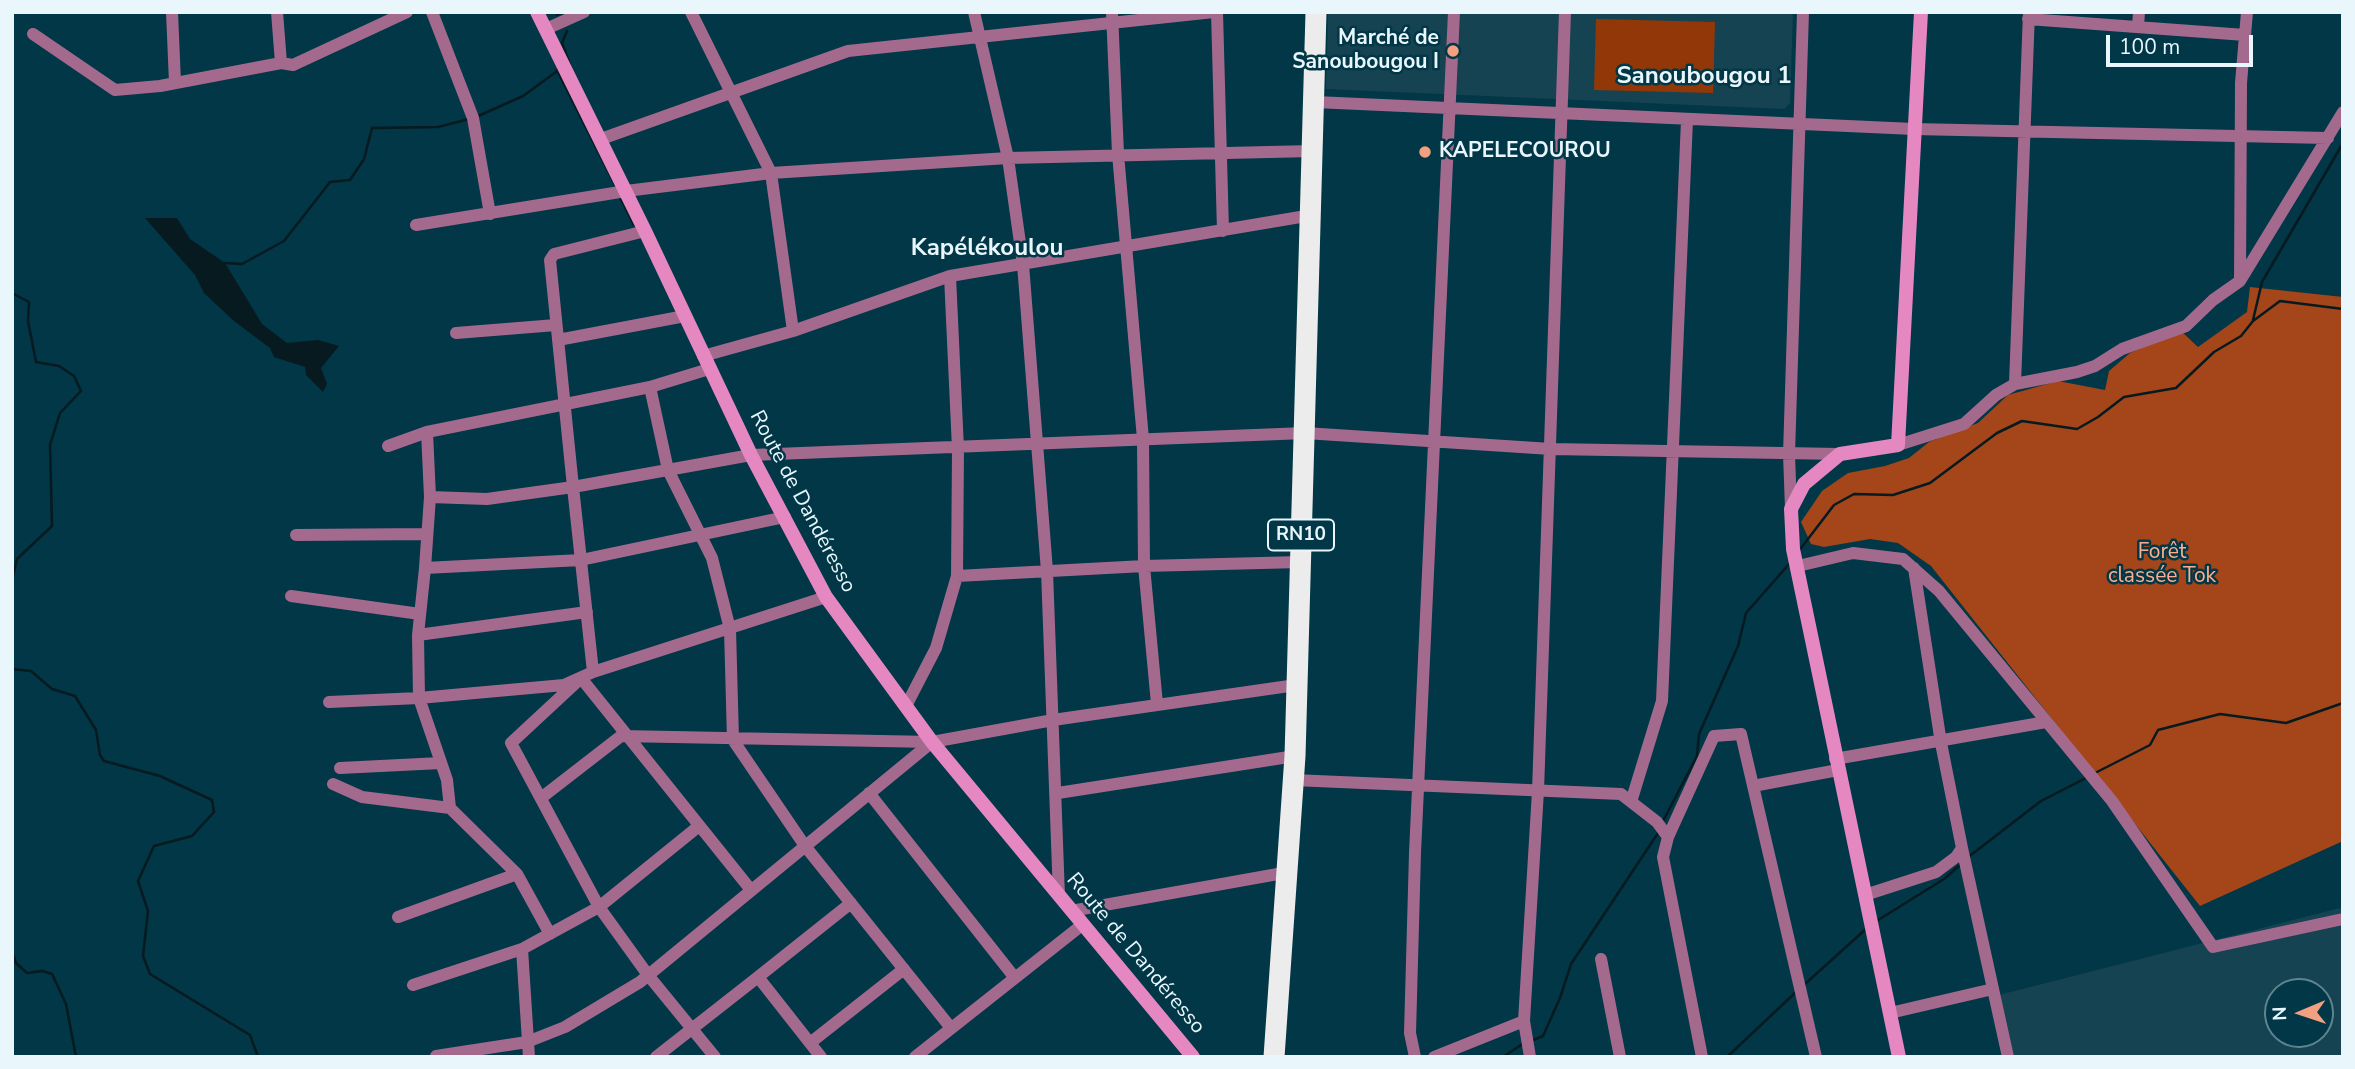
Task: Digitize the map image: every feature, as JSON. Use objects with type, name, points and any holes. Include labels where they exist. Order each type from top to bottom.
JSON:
[{"type":"highway","name":"RN10","points":[[1273,1057],[1289,872],[1295,757],[1316,12]]},
{"type":"street","points":[[172,12],[175,83]]},
{"type":"street","points":[[277,12],[281,63]]},
{"type":"street","points":[[33,34],[116,90],[175,83],[281,63],[293,65],[407,12]]},
{"type":"street","points":[[432,12],[473,118],[490,214]]},
{"type":"street","name":"Route de Dandéresso","points":[[537,12],[601,139],[751,455],[826,597],[932,742],[1193,1057]]},
{"type":"street","points":[[546,29],[584,12]]},
{"type":"street","points":[[691,12],[771,173],[793,331]]},
{"type":"street","points":[[974,12],[1007,158],[1023,264],[1047,571],[1058,793],[1059,896]]},
{"type":"street","points":[[601,139],[728,91],[848,51],[1112,17],[1216,12],[1223,231]]},
{"type":"street","points":[[1415,1057],[1410,1033],[1418,786],[1454,12]]},
{"type":"street","points":[[1528,1047],[1524,1021],[1538,791],[1565,12]]},
{"type":"street","points":[[1803,12],[1788,454],[1791,509],[1796,560],[1899,1057]]},
{"type":"street","points":[[1898,445],[1920,12]]},
{"type":"street","points":[[2138,27],[2139,12]]},
{"type":"street","points":[[2240,281],[2240,136],[2248,12]]},
{"type":"street","points":[[2015,384],[2028,15],[2138,27],[2245,34]]},
{"type":"street","points":[[1112,17],[1118,154],[1143,439],[1144,566],[1157,704]]},
{"type":"street","points":[[1315,102],[1914,129],[2328,138]]},
{"type":"street","points":[[430,496],[487,499],[573,487],[751,455],[958,449],[1305,433],[1551,449],[1671,453],[1840,454],[1898,445],[1964,424],[1996,395],[2015,384],[2095,366],[2122,349],[2186,326],[2240,281],[2343,112]]},
{"type":"street","points":[[1631,802],[1662,701],[1687,120]]},
{"type":"street","points":[[416,225],[626,191],[771,173],[1007,158],[1221,151],[1313,151]]},
{"type":"street","points":[[387,446],[427,432],[650,387],[706,362],[950,276],[1312,215]]},
{"type":"street","points":[[593,672],[549,269],[554,254],[645,231]]},
{"type":"street","points":[[906,706],[936,648],[957,576],[958,449],[950,276]]},
{"type":"street","points":[[558,340],[685,316]]},
{"type":"street","points":[[456,333],[556,325]]},
{"type":"street","points":[[650,387],[668,470],[712,558],[730,629],[733,740],[805,846],[951,1028]]},
{"type":"street","points":[[427,432],[430,496],[418,635],[419,698],[447,780],[450,808]]},
{"type":"street","points":[[1791,509],[1804,484],[1840,454]]},
{"type":"street","points":[[425,568],[581,560],[785,517]]},
{"type":"street","points":[[296,535],[427,534]]},
{"type":"street","points":[[1796,560],[1853,553],[1903,559],[1939,591],[2112,801],[2213,947],[2343,919]]},
{"type":"street","points":[[957,576],[1144,566],[1300,562]]},
{"type":"street","points":[[1913,568],[1941,743],[2008,1057]]},
{"type":"street","points":[[291,596],[420,614]]},
{"type":"street","points":[[329,702],[419,698],[565,685],[593,672],[826,597]]},
{"type":"street","points":[[418,635],[587,612]]},
{"type":"street","points":[[580,677],[751,890]]},
{"type":"street","points":[[580,677],[510,743],[599,908],[648,975],[715,1057]]},
{"type":"street","points":[[541,798],[621,736],[932,742],[1053,720],[1296,685]]},
{"type":"street","points":[[1753,786],[1837,764],[2046,722]]},
{"type":"street","points":[[1702,1057],[1663,857],[1663,830],[1714,736],[1741,734],[1816,1057]]},
{"type":"street","points":[[436,1056],[527,1042],[565,1027],[648,975],[932,742]]},
{"type":"street","points":[[1058,793],[1295,757]]},
{"type":"street","points":[[340,768],[441,763]]},
{"type":"street","points":[[1293,780],[1621,794],[1663,830]]},
{"type":"street","points":[[333,784],[362,797],[450,808],[517,874],[550,934]]},
{"type":"street","points":[[869,793],[1015,978]]},
{"type":"street","points":[[413,985],[523,948],[599,908],[699,826]]},
{"type":"street","points":[[1865,895],[1936,872],[1956,857],[1962,848]]},
{"type":"street","points":[[1071,911],[1289,872]]},
{"type":"street","points":[[398,917],[517,874]]},
{"type":"street","points":[[656,1057],[691,1026],[758,977],[850,903]]},
{"type":"street","points":[[915,1057],[1082,925]]},
{"type":"street","points":[[523,948],[529,1057]]},
{"type":"street","points":[[1601,959],[1620,1057]]},
{"type":"street","points":[[810,1043],[904,969]]},
{"type":"street","points":[[758,977],[821,1057]]},
{"type":"street","points":[[1890,1013],[1993,989]]},
{"type":"street","points":[[1434,1057],[1524,1021]]},
{"type":"shaded area","points":[[1328,12],[1793,12],[1790,103],[1784,109],[1326,89]]},
{"type":"shaded area","points":[[1596,19],[1715,22],[1713,93],[1594,90]]},
{"type":"shaded area","points":[[145,218],[177,218],[190,239],[225,263],[262,324],[287,343],[318,340],[339,346],[321,368],[327,384],[323,392],[306,375],[305,367],[274,357],[270,348],[234,321],[204,293],[195,275]]},
{"type":"shaded area","points":[[2343,909],[2343,1057],[2013,1057],[1999,995]]},
{"type":"green space","name":"Forêt classée Tok","points":[[2250,287],[2343,297],[2343,841],[2200,906],[1931,566],[1898,543],[1870,539],[1824,547],[1811,544],[1801,522],[1822,491],[1848,473],[1909,458],[1929,442],[1978,423],[2008,395],[2058,381],[2105,390],[2109,371],[2130,353],[2181,331],[2198,347],[2247,312]]},
{"type":"waterway","points":[[557,15],[562,12]]},
{"type":"waterway","points":[[567,31],[562,43],[570,65]]},
{"type":"waterway","points":[[476,117],[523,96],[560,69]]},
{"type":"waterway","points":[[557,70],[615,185]]},
{"type":"waterway","points":[[225,263],[242,264],[284,241],[330,182],[350,180],[364,159],[372,128],[438,127],[469,119]]},
{"type":"waterway","points":[[2253,320],[2262,282],[2343,143]]},
{"type":"waterway","points":[[620,197],[634,225]]},
{"type":"waterway","points":[[12,293],[29,302],[28,321],[36,362],[59,366],[74,376],[81,391],[60,413],[50,445],[52,526],[17,559],[12,580]]},
{"type":"waterway","points":[[1798,552],[1834,505],[1854,494],[1893,495],[1930,483],[1997,433],[2022,421],[2077,429],[2124,397],[2176,388],[2214,352],[2241,336],[2253,321],[2280,301],[2343,309]]},
{"type":"waterway","points":[[1662,823],[1697,756],[1699,734],[1738,646],[1746,613],[1790,563]]},
{"type":"waterway","points":[[12,669],[31,671],[52,689],[75,696],[96,730],[100,755],[104,761],[160,776],[212,800],[214,812],[192,836],[154,846],[138,881],[148,911],[143,956],[150,974],[250,1035],[258,1057]]},
{"type":"waterway","points":[[2095,773],[2150,745],[2158,730],[2220,714],[2286,723],[2343,703]]},
{"type":"waterway","points":[[1967,858],[2041,801],[2086,778]]},
{"type":"waterway","points":[[1531,1041],[1543,1036],[1571,964],[1658,833]]},
{"type":"waterway","points":[[1875,922],[1944,879],[1960,865]]},
{"type":"waterway","points":[[1805,984],[1867,928]]},
{"type":"waterway","points":[[12,952],[16,963],[27,973],[42,971],[52,974],[66,1004],[76,1057]]},
{"type":"waterway","points":[[1727,1057],[1797,991]]},
{"type":"waterway","points":[[1503,1057],[1524,1043]]},
{"type":"place","name":"Marché de Sanoubougou I","points":[[1453,51]]},
{"type":"place","name":"KAPELECOUROU","points":[[1425,152]]},
{"type":"district","name":"Sanoubougou 1","points":[[1704,77]]},
{"type":"district","name":"Kapélékoulou","points":[[987,249]]}]
